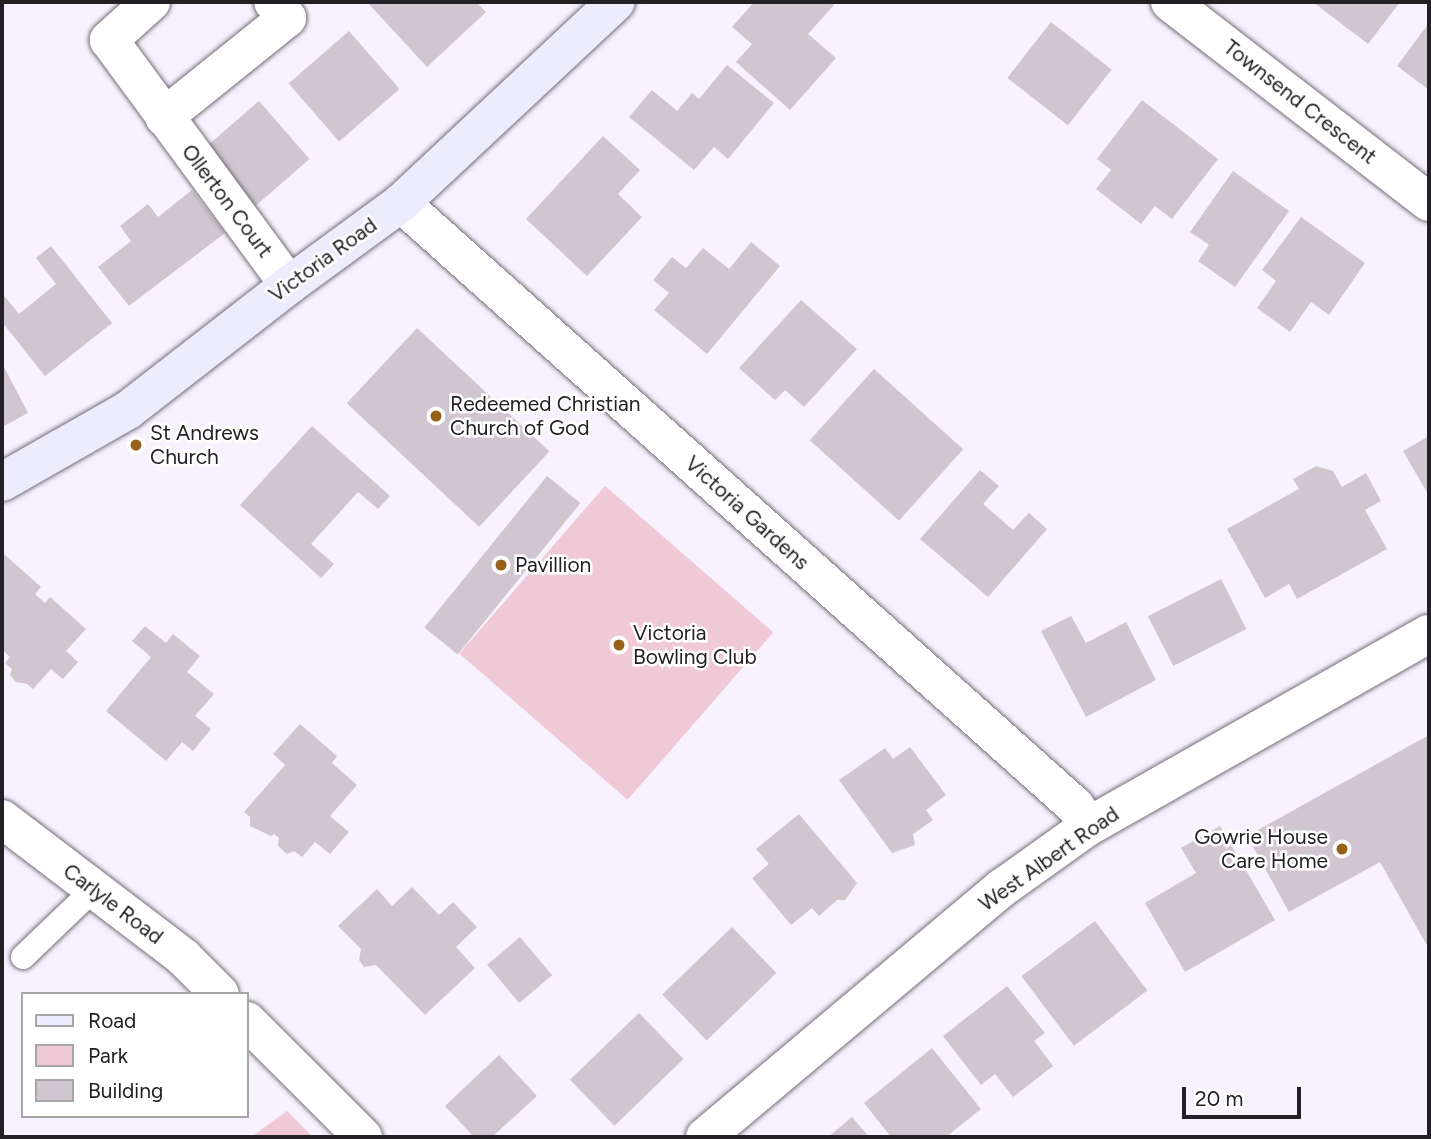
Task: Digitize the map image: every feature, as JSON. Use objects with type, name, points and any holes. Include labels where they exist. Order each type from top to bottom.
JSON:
[{"type":"main road","name":"Victoria Road","points":[[2,482],[128,410],[289,285],[401,203],[615,2]]},
{"type":"street","name":"Ollerton Court","points":[[151,2],[109,40],[289,285]]},
{"type":"street","points":[[164,117],[286,18],[273,2]]},
{"type":"street","name":"Townsend Crescent","points":[[1170,2],[1429,202]]},
{"type":"street","name":"Victoria Gardens","points":[[401,203],[1074,806],[1089,826]]},
{"type":"street","name":"West Albert Road","points":[[705,1137],[1002,888],[1089,826],[1429,634]]},
{"type":"street","name":"Carlyle Road","points":[[2,819],[183,957],[218,992]]},
{"type":"street","points":[[248,1022],[363,1137]]},
{"type":"lane","points":[[23,957],[94,889]]},
{"type":"green space","name":"Victoria Bowling Club","points":[[605,486],[773,632],[628,800],[459,654]]},
{"type":"green space","points":[[287,1111],[313,1137],[251,1137]]},
{"type":"building","points":[[367,2],[476,2],[486,12],[427,67]]},
{"type":"building","points":[[754,2],[830,2],[834,5],[808,34],[836,58],[790,110],[736,62],[752,44],[732,27]]},
{"type":"building","points":[[1313,2],[1400,2],[1368,44]]},
{"type":"building","points":[[1051,22],[1112,69],[1068,125],[1007,78]]},
{"type":"building","points":[[1429,23],[1429,90],[1397,66]]},
{"type":"building","points":[[349,31],[400,89],[339,142],[289,83]]},
{"type":"building","points":[[727,65],[774,103],[728,159],[714,147],[694,170],[629,117],[652,90],[677,111],[692,93],[699,99]]},
{"type":"building","points":[[1142,100],[1218,159],[1172,219],[1155,206],[1141,224],[1096,189],[1111,170],[1097,159]]},
{"type":"building","points":[[259,101],[310,159],[250,211],[199,153]]},
{"type":"building","points":[[603,136],[640,170],[618,194],[642,217],[587,276],[526,219]]},
{"type":"building","points":[[1233,171],[1289,211],[1235,287],[1198,261],[1209,245],[1190,232]]},
{"type":"building","points":[[192,190],[225,233],[129,306],[98,267],[131,241],[120,226],[148,204],[158,217]]},
{"type":"building","points":[[1301,217],[1365,263],[1329,315],[1311,302],[1290,332],[1257,308],[1276,281],[1262,270]]},
{"type":"building","points":[[751,242],[780,266],[707,354],[654,310],[669,293],[653,280],[672,257],[686,268],[703,248],[729,269]]},
{"type":"building","points":[[51,246],[112,323],[45,376],[2,322],[2,293],[19,314],[56,284],[36,258]]},
{"type":"building","points":[[801,300],[857,349],[804,407],[785,390],[775,400],[739,368]]},
{"type":"building","name":"Redeemed Christian Church of God","points":[[417,328],[549,451],[479,527],[347,403]]},
{"type":"building","points":[[2,363],[28,413],[2,427]]},
{"type":"building","points":[[874,369],[963,449],[899,521],[810,440]]},
{"type":"building","points":[[312,426],[390,496],[378,509],[358,492],[311,544],[334,564],[321,578],[240,505]]},
{"type":"building","points":[[1429,436],[1429,496],[1403,451]]},
{"type":"building","points":[[1316,466],[1333,471],[1342,487],[1366,473],[1381,501],[1365,510],[1387,549],[1297,599],[1289,584],[1265,598],[1227,529],[1299,489],[1293,479]]},
{"type":"building","points":[[980,470],[999,486],[983,504],[1013,530],[1029,513],[1047,529],[988,597],[920,539]]},
{"type":"building","name":"Pavillion","points":[[547,476],[580,503],[458,655],[424,628]]},
{"type":"building","points":[[4,554],[41,587],[35,594],[45,603],[50,597],[86,629],[66,651],[78,662],[63,679],[51,669],[33,689],[27,684],[16,682],[10,675],[12,669],[5,663],[10,657],[2,650]]},
{"type":"building","points":[[1221,579],[1246,629],[1173,666],[1148,616]]},
{"type":"building","points":[[1071,616],[1086,643],[1126,622],[1156,680],[1086,717],[1041,631]]},
{"type":"building","points":[[145,626],[166,643],[173,634],[200,656],[187,672],[214,694],[195,716],[211,729],[193,751],[182,742],[166,761],[106,711],[151,657],[132,641]]},
{"type":"building","points":[[300,724],[337,756],[332,763],[357,785],[330,816],[349,832],[330,854],[315,842],[302,857],[294,851],[287,854],[278,846],[279,838],[250,826],[250,817],[244,812],[285,765],[273,754]]},
{"type":"building","name":"Gowrie House Care Home","points":[[1429,735],[1429,949],[1380,862],[1289,912],[1247,836]]},
{"type":"building","points":[[910,747],[946,795],[926,810],[933,820],[913,834],[915,845],[892,853],[839,780],[885,748],[893,759]]},
{"type":"building","points":[[799,814],[857,883],[845,900],[837,900],[819,916],[812,908],[791,925],[752,878],[769,864],[756,849]]},
{"type":"building","points":[[1220,826],[1275,920],[1185,972],[1145,903],[1196,873],[1181,848]]},
{"type":"building","points":[[412,887],[439,915],[453,902],[477,927],[456,947],[475,968],[425,1015],[376,965],[364,967],[359,960],[361,949],[338,926],[377,889],[392,906]]},
{"type":"building","points":[[1095,921],[1147,990],[1074,1046],[1022,976]]},
{"type":"building","points":[[732,927],[776,973],[707,1040],[662,994]]},
{"type":"building","points":[[520,937],[552,975],[519,1003],[487,965]]},
{"type":"building","points":[[1007,986],[1045,1033],[1034,1041],[1053,1066],[1013,1097],[995,1074],[981,1085],[943,1036]]},
{"type":"building","points":[[639,1013],[683,1059],[614,1126],[570,1080]]},
{"type":"building","points":[[932,1048],[981,1109],[946,1137],[891,1137],[864,1103]]},
{"type":"building","points":[[499,1055],[537,1096],[492,1137],[474,1137],[445,1106]]},
{"type":"building","points":[[852,1117],[869,1137],[828,1137]]},
{"type":"place","name":"Redeemed Christian Church of God","points":[[436,416]]},
{"type":"place","name":"St Andrews Church","points":[[136,445]]},
{"type":"place","name":"Pavillion","points":[[501,565]]},
{"type":"place","name":"Victoria Bowling Club","points":[[619,645]]},
{"type":"place","name":"Gowrie House Care Home","points":[[1342,849]]}]
